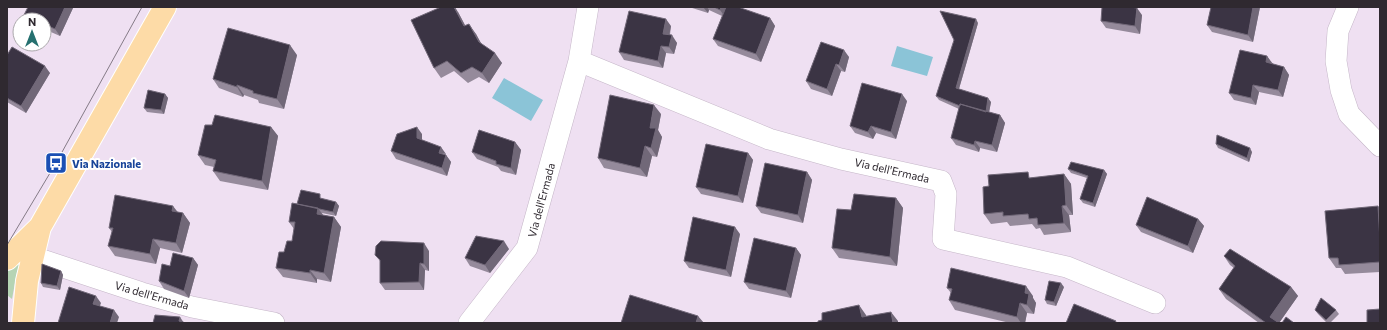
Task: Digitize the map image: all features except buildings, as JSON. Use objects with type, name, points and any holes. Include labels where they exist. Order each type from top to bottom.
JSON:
[{"type":"main road","points":[[7,259],[40,227],[165,7]]},
{"type":"main road","points":[[23,323],[27,281],[40,227]]},
{"type":"main road","points":[[7,311],[17,323]]},
{"type":"street","name":"Via dell'Ermada","points":[[469,323],[527,248],[579,61],[588,7]]},
{"type":"street","points":[[1348,7],[1338,31],[1336,61],[1341,90],[1349,114],[1380,146]]},
{"type":"street","name":"Via dell'Ermada","points":[[579,61],[769,139],[841,159],[941,181],[946,194],[943,239],[1067,267],[1155,303]]},
{"type":"street","name":"Via dell'Ermada","points":[[33,257],[192,307],[274,323]]},
{"type":"green space","points":[[23,254],[17,272],[12,299],[7,295],[7,266]]},
{"type":"water","points":[[897,46],[933,57],[927,76],[891,66]]},
{"type":"water","points":[[504,78],[543,100],[531,121],[492,98]]},
{"type":"tram line","points":[[7,245],[56,163],[142,7]]},
{"type":"place","name":"Via Nazionale","points":[[56,163]]}]
